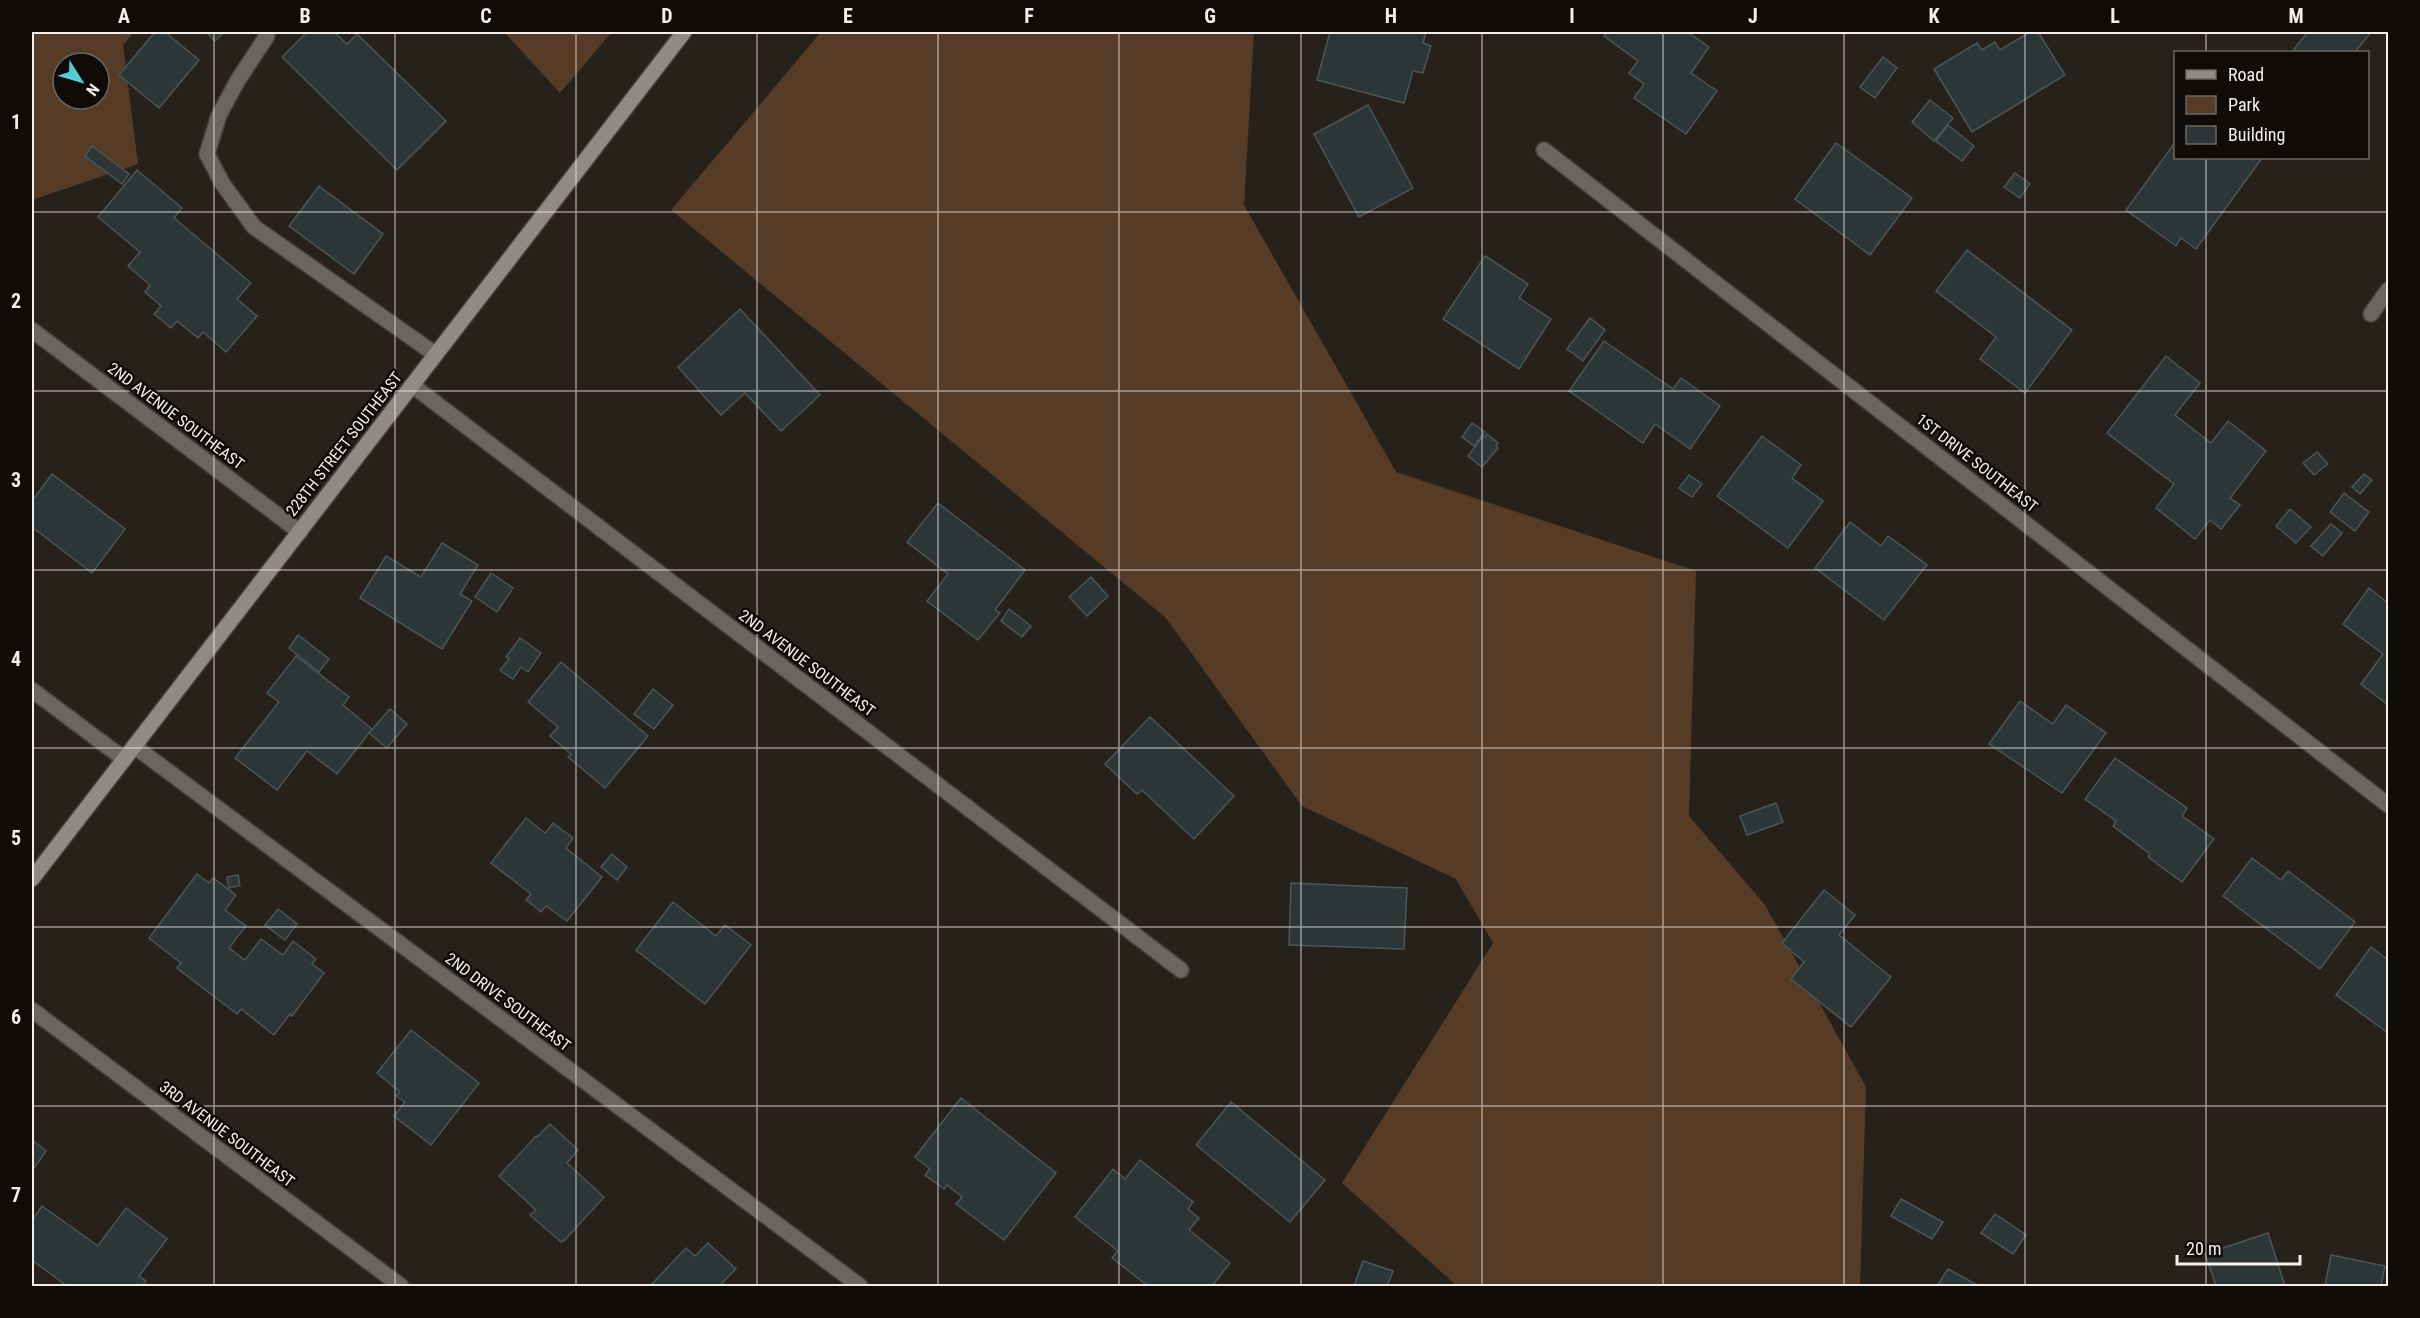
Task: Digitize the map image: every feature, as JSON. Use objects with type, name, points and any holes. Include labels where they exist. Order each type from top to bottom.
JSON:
[{"type":"main road","name":"228TH STREET SOUTHEAST","points":[[32,879],[684,32]]},
{"type":"street","points":[[267,36],[237,80],[219,115],[207,154],[222,183],[254,227],[435,354]]},
{"type":"street","name":"1ST DRIVE SOUTHEAST","points":[[1544,150],[2388,805]]},
{"type":"street","points":[[2371,314],[2388,290]]},
{"type":"street","name":"2ND AVENUE SOUTHEAST","points":[[32,330],[300,532]]},
{"type":"street","name":"2ND AVENUE SOUTHEAST","points":[[412,385],[1181,970]]},
{"type":"street","points":[[32,690],[124,759]]},
{"type":"street","name":"2ND DRIVE SOUTHEAST","points":[[134,746],[860,1287]]},
{"type":"street","name":"3RD AVENUE SOUTHEAST","points":[[32,1010],[401,1287]]},
{"type":"green space","points":[[32,32],[134,32],[123,45],[138,164],[32,200]]},
{"type":"green space","points":[[504,32],[612,32],[560,93]]},
{"type":"green space","points":[[821,32],[1254,32],[1244,205],[1396,472],[1696,571],[1689,816],[1765,905],[1866,1087],[1860,1286],[1457,1286],[1342,1183],[1493,943],[1456,879],[1302,806],[1166,618],[671,210]]},
{"type":"building","points":[[155,32],[165,32],[199,60],[159,108],[119,75]]},
{"type":"building","points":[[206,32],[224,32],[215,41]]},
{"type":"building","points":[[307,32],[334,32],[347,44],[357,34],[446,121],[397,170],[282,57]]},
{"type":"building","points":[[1330,32],[1426,32],[1423,43],[1431,46],[1423,73],[1413,71],[1404,103],[1317,80]]},
{"type":"building","points":[[1607,32],[1687,32],[1709,47],[1691,73],[1717,91],[1686,134],[1634,98],[1644,84],[1629,73],[1638,61],[1604,36]]},
{"type":"building","points":[[2030,32],[2038,32],[2065,75],[1972,132],[1934,69],[1977,43],[1982,50],[1995,42],[2000,50]]},
{"type":"building","points":[[2308,32],[2371,32],[2356,51],[2297,51],[2294,49]]},
{"type":"building","points":[[1883,57],[1897,68],[1875,98],[1860,87]]},
{"type":"building","points":[[1930,100],[1953,118],[1934,141],[1912,122]]},
{"type":"building","points":[[1368,105],[1413,188],[1359,217],[1314,134]]},
{"type":"building","points":[[1948,125],[1974,146],[1962,161],[1936,141]]},
{"type":"building","points":[[1836,143],[1912,198],[1870,255],[1795,199]]},
{"type":"building","points":[[2174,144],[2174,159],[2261,159],[2196,249],[2181,238],[2176,246],[2126,210]]},
{"type":"building","points":[[92,146],[129,174],[122,184],[85,156]]},
{"type":"building","points":[[137,170],[182,208],[174,218],[251,283],[237,299],[257,316],[226,352],[203,332],[198,338],[177,321],[171,328],[154,314],[161,306],[145,292],[150,285],[128,266],[140,252],[98,217]]},
{"type":"building","points":[[2015,173],[2030,184],[2020,198],[2004,187]]},
{"type":"building","points":[[319,186],[383,234],[354,274],[289,226]]},
{"type":"building","points":[[1967,250],[2072,330],[2025,393],[1980,359],[1996,337],[1936,291]]},
{"type":"building","points":[[1485,256],[1528,284],[1519,298],[1551,319],[1519,369],[1443,319]]},
{"type":"building","points":[[740,309],[820,395],[781,431],[745,393],[721,415],[678,367]]},
{"type":"building","points":[[1590,318],[1605,330],[1583,361],[1567,349]]},
{"type":"building","points":[[1604,341],[1673,389],[1681,378],[1720,406],[1690,449],[1655,424],[1643,443],[1569,391]]},
{"type":"building","points":[[2166,356],[2200,383],[2175,415],[2211,443],[2228,421],[2266,451],[2230,498],[2240,505],[2221,529],[2210,520],[2195,539],[2156,508],[2174,484],[2107,433]]},
{"type":"building","points":[[1472,423],[1485,432],[1474,446],[1462,437]]},
{"type":"building","points":[[1487,434],[1498,443],[1496,446],[1498,448],[1482,467],[1468,456]]},
{"type":"building","points":[[1762,436],[1801,465],[1792,478],[1823,501],[1788,548],[1717,496]]},
{"type":"building","points":[[2317,452],[2328,464],[2314,475],[2303,463]]},
{"type":"building","points":[[52,474],[125,529],[92,573],[32,527],[32,501]]},
{"type":"building","points":[[2364,474],[2372,480],[2360,494],[2352,487]]},
{"type":"building","points":[[1689,475],[1702,484],[1692,497],[1679,488]]},
{"type":"building","points":[[2344,493],[2369,512],[2355,531],[2330,512]]},
{"type":"building","points":[[938,503],[1025,570],[995,610],[1000,613],[978,640],[927,601],[948,574],[907,542]]},
{"type":"building","points":[[2290,509],[2311,527],[2296,543],[2276,526]]},
{"type":"building","points":[[1850,522],[1881,546],[1888,536],[1927,565],[1884,620],[1815,568]]},
{"type":"building","points":[[2331,524],[2342,533],[2323,556],[2311,546]]},
{"type":"building","points":[[442,543],[478,565],[460,594],[472,601],[442,649],[360,598],[386,556],[421,577]]},
{"type":"building","points":[[491,573],[513,588],[497,612],[475,597]]},
{"type":"building","points":[[1091,577],[1108,596],[1087,616],[1069,597]]},
{"type":"building","points":[[2369,588],[2388,603],[2388,705],[2361,684],[2383,654],[2343,624]]},
{"type":"building","points":[[1009,609],[1031,626],[1022,637],[1001,621]]},
{"type":"building","points":[[298,635],[329,659],[319,672],[289,648]]},
{"type":"building","points":[[520,638],[541,653],[528,672],[521,667],[513,679],[500,670],[509,659],[506,657]]},
{"type":"building","points":[[296,656],[349,697],[343,705],[372,729],[337,774],[307,751],[277,790],[235,758],[279,702],[267,693]]},
{"type":"building","points":[[561,662],[648,736],[605,788],[568,757],[571,754],[550,736],[558,727],[528,702]]},
{"type":"building","points":[[653,689],[673,705],[654,729],[634,714]]},
{"type":"building","points":[[2020,701],[2053,724],[2066,705],[2106,733],[2062,793],[1989,744]]},
{"type":"building","points":[[390,709],[407,724],[387,748],[369,733]]},
{"type":"building","points":[[1150,717],[1234,796],[1194,839],[1142,790],[1137,794],[1105,764]]},
{"type":"building","points":[[2115,758],[2187,808],[2182,816],[2214,839],[2182,882],[2148,857],[2150,854],[2113,826],[2116,821],[2085,799]]},
{"type":"building","points":[[1776,803],[1783,822],[1747,835],[1740,816]]},
{"type":"building","points":[[526,818],[545,833],[553,823],[573,838],[566,848],[602,877],[567,921],[546,906],[541,912],[526,900],[531,894],[491,863]]},
{"type":"building","points":[[612,854],[627,867],[617,880],[601,867]]},
{"type":"building","points":[[2252,858],[2281,880],[2288,871],[2355,922],[2320,969],[2223,896]]},
{"type":"building","points":[[197,874],[209,883],[213,878],[236,895],[225,910],[246,926],[229,948],[245,960],[261,939],[283,955],[293,941],[316,959],[312,964],[324,973],[292,1016],[290,1014],[274,1035],[241,1009],[237,1014],[177,968],[181,963],[149,938]]},
{"type":"building","points":[[238,875],[240,886],[229,888],[227,877]]},
{"type":"building","points":[[1291,883],[1407,888],[1404,949],[1289,945]]},
{"type":"building","points":[[1824,890],[1855,915],[1839,935],[1891,977],[1851,1027],[1791,979],[1804,962],[1782,943]]},
{"type":"building","points":[[673,902],[716,936],[725,925],[751,945],[705,1004],[636,950]]},
{"type":"building","points":[[278,909],[297,924],[285,940],[265,925]]},
{"type":"building","points":[[2371,947],[2388,960],[2388,1033],[2336,995]]},
{"type":"building","points":[[411,1030],[479,1083],[431,1145],[394,1116],[405,1102],[396,1096],[400,1092],[377,1073]]},
{"type":"building","points":[[961,1098],[1056,1173],[1004,1240],[956,1204],[962,1197],[947,1185],[944,1189],[925,1175],[930,1169],[915,1157]]},
{"type":"building","points":[[1231,1102],[1325,1180],[1290,1222],[1196,1145]]},
{"type":"building","points":[[550,1124],[578,1150],[567,1163],[604,1197],[561,1242],[530,1215],[536,1210],[499,1176]]},
{"type":"building","points":[[32,1140],[46,1151],[32,1171]]},
{"type":"building","points":[[1140,1160],[1193,1202],[1188,1209],[1199,1218],[1189,1230],[1230,1263],[1212,1286],[1148,1286],[1112,1258],[1118,1251],[1075,1217],[1113,1169],[1125,1179]]},
{"type":"building","points":[[1901,1199],[1943,1222],[1932,1239],[1891,1216]]},
{"type":"building","points":[[42,1206],[98,1246],[126,1208],[167,1239],[139,1276],[146,1281],[142,1286],[67,1286],[32,1260],[32,1220]]},
{"type":"building","points":[[1995,1214],[2026,1235],[2013,1254],[1981,1233]]},
{"type":"building","points":[[2268,1233],[2285,1286],[2216,1286],[2205,1254]]},
{"type":"building","points":[[708,1243],[736,1269],[719,1286],[650,1286],[686,1248],[695,1256]]},
{"type":"building","points":[[2331,1255],[2385,1266],[2381,1286],[2325,1286]]},
{"type":"building","points":[[1363,1261],[1393,1271],[1387,1286],[1354,1286]]},
{"type":"building","points":[[1948,1269],[1979,1286],[1937,1286]]}]
